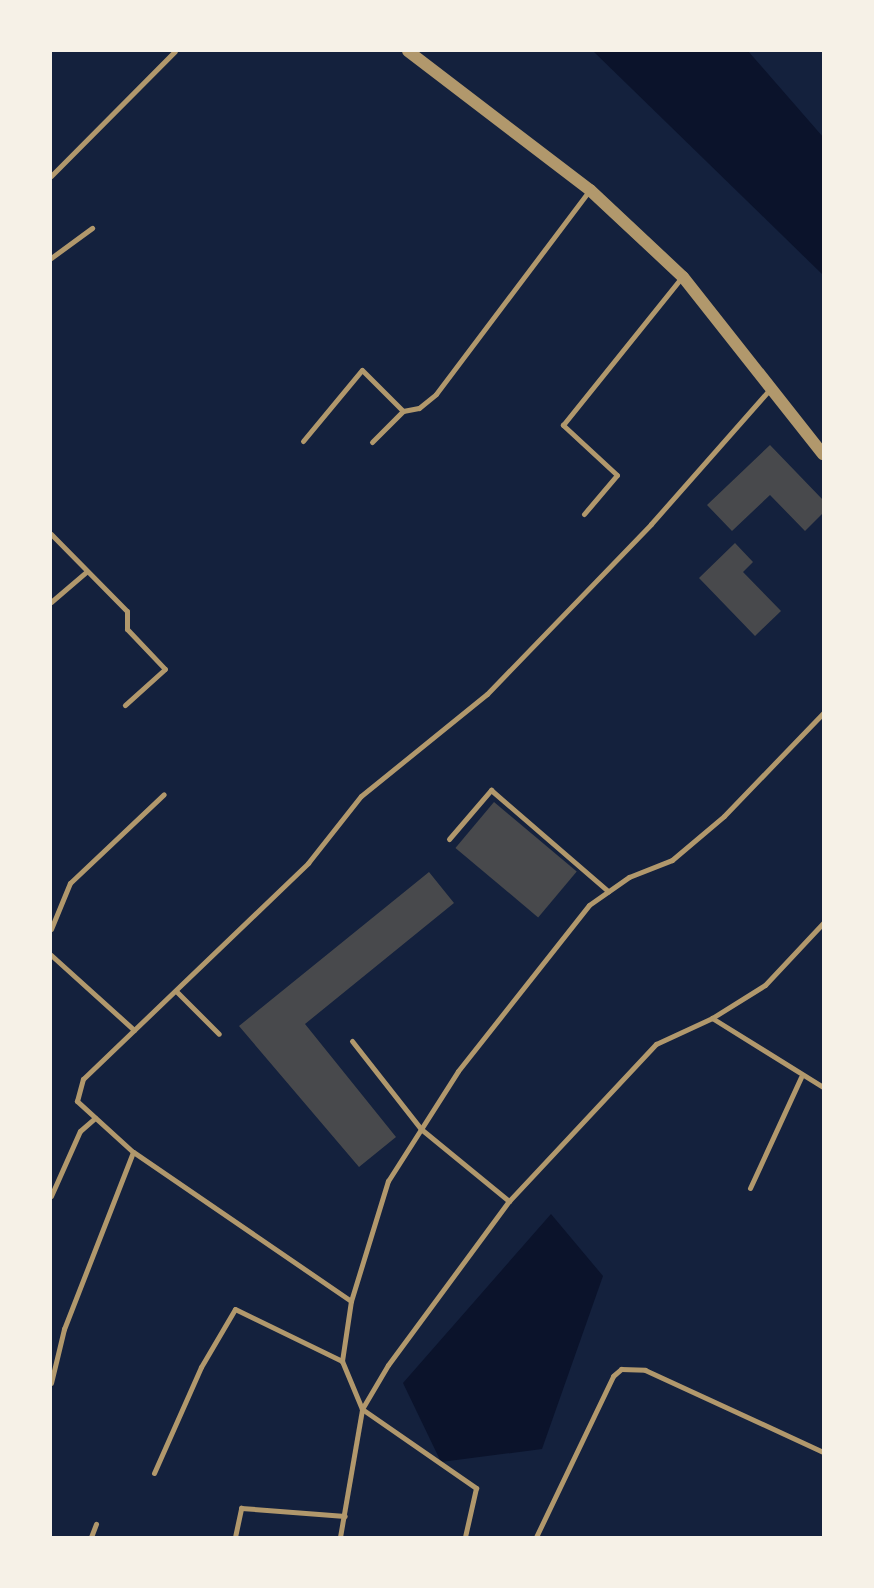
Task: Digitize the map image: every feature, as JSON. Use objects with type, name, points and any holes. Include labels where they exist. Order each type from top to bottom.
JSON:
[{"type":"street","points":[[408,51],[590,190],[683,276],[823,454]]},
{"type":"lane","points":[[51,176],[175,51]]},
{"type":"lane","points":[[372,442],[403,411],[419,408],[436,394],[590,190]]},
{"type":"lane","points":[[51,258],[92,228]]},
{"type":"lane","points":[[584,514],[617,475],[563,425],[683,276]]},
{"type":"lane","points":[[303,441],[362,370],[403,411]]},
{"type":"lane","points":[[351,1301],[133,1152],[77,1101],[83,1079],[177,992],[308,863],[361,796],[487,694],[651,524],[771,388]]},
{"type":"lane","points":[[51,534],[127,611],[127,629],[165,669],[125,705]]},
{"type":"lane","points":[[51,602],[86,572]]},
{"type":"lane","points":[[465,1537],[476,1488],[362,1409],[342,1361],[351,1301],[388,1181],[458,1070],[589,905],[608,891],[682,851],[724,816],[823,713]]},
{"type":"lane","points":[[449,839],[491,790],[608,891]]},
{"type":"lane","points":[[51,929],[70,883],[163,794]]},
{"type":"lane","points":[[340,1537],[362,1409],[388,1366],[509,1201],[656,1044],[712,1018],[765,985],[823,923]]},
{"type":"lane","points":[[51,955],[134,1030]]},
{"type":"lane","points":[[177,992],[219,1034]]},
{"type":"lane","points":[[712,1018],[801,1077],[823,1087]]},
{"type":"lane","points":[[352,1041],[421,1129],[509,1201]]},
{"type":"lane","points":[[750,1188],[801,1077]]},
{"type":"lane","points":[[51,1196],[80,1131],[95,1118]]},
{"type":"lane","points":[[51,1382],[64,1329],[133,1152]]},
{"type":"lane","points":[[154,1473],[201,1367],[234,1309],[342,1361]]},
{"type":"lane","points":[[536,1537],[612,1376],[621,1369],[645,1370],[823,1452]]},
{"type":"lane","points":[[235,1537],[241,1508],[345,1516]]},
{"type":"lane","points":[[91,1537],[96,1524]]},
{"type":"water","points":[[593,51],[748,51],[823,137],[823,275]]},
{"type":"water","points":[[551,1214],[603,1276],[542,1449],[441,1462],[403,1383]]},
{"type":"building","points":[[770,445],[823,500],[823,513],[805,531],[770,495],[732,531],[707,505]]},
{"type":"building","points":[[735,543],[753,562],[743,572],[781,611],[755,636],[699,578]]},
{"type":"building","points":[[494,802],[577,871],[538,917],[455,848]]},
{"type":"building","points":[[429,872],[454,903],[305,1024],[396,1137],[359,1167],[239,1026]]}]
